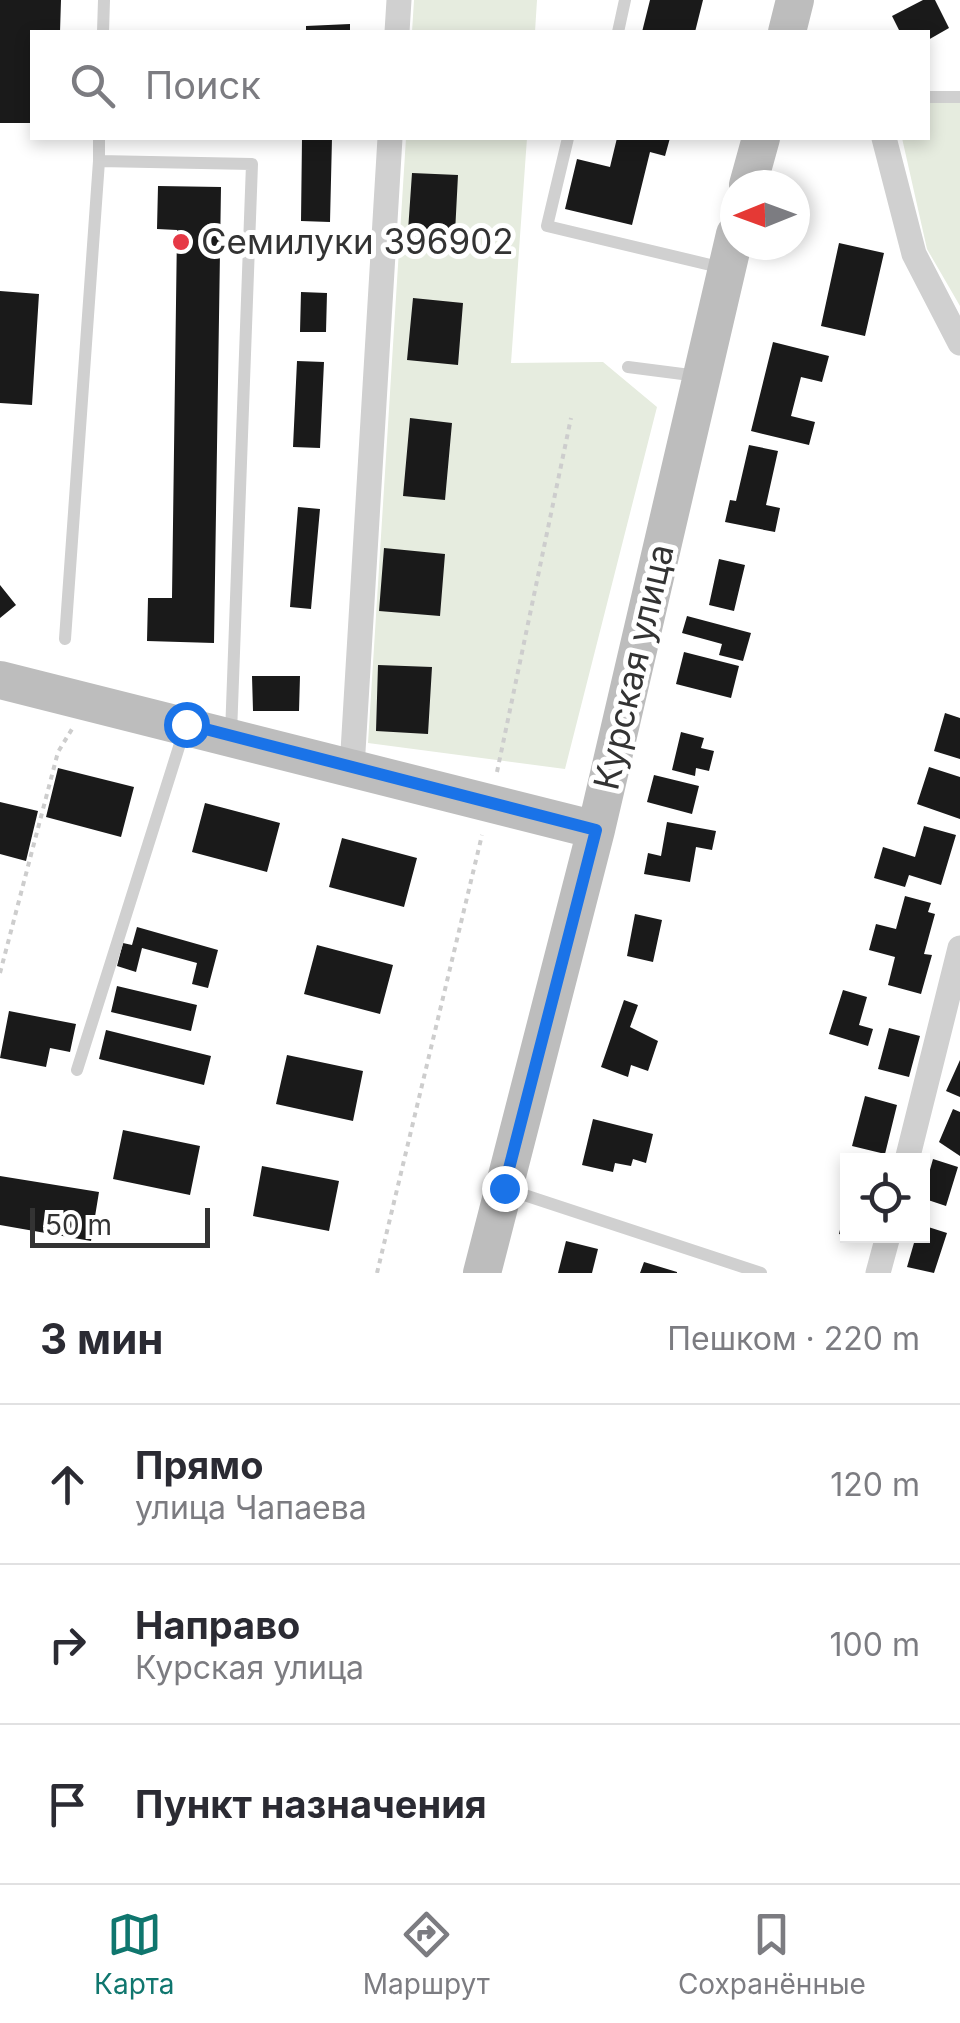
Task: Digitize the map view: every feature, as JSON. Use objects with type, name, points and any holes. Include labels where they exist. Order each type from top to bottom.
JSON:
[{"type":"street","points":[[396,30],[398,0]]},
{"type":"street","points":[[788,30],[795,0]]},
{"type":"street","points":[[352,768],[390,140]]},
{"type":"street","points":[[752,170],[760,140]]},
{"type":"street","points":[[885,140],[914,254],[960,343]]},
{"type":"street","name":"Курская улица","points":[[482,1273],[596,830],[728,260]]},
{"type":"street","points":[[0,680],[90,699],[596,830]]},
{"type":"street","points":[[908,1153],[960,948]]},
{"type":"street","points":[[878,1273],[886,1243]]},
{"type":"lane","points":[[103,30],[104,0]]},
{"type":"lane","points":[[618,30],[625,0]]},
{"type":"lane","points":[[930,98],[960,97]]},
{"type":"lane","points":[[65,638],[100,140]]},
{"type":"lane","points":[[568,140],[547,226],[720,250]]},
{"type":"lane","points":[[98,161],[252,164],[231,736]]},
{"type":"lane","points":[[628,367],[701,377]]},
{"type":"lane","points":[[77,1070],[186,724]]},
{"type":"lane","points":[[504,1188],[761,1273]]},
{"type":"path","points":[[377,1273],[490,803],[571,418]]},
{"type":"path","points":[[0,973],[58,752],[90,699]]},
{"type":"shaded area","points":[[414,0],[537,0],[535,30],[412,30]]},
{"type":"shaded area","points":[[930,100],[960,103],[960,306],[927,249],[902,140],[930,140]]},
{"type":"shaded area","points":[[406,140],[527,140],[511,363],[603,362],[657,407],[565,769],[368,743]]},
{"type":"building","points":[[0,0],[61,0],[60,30],[30,30],[30,123],[0,123]]},
{"type":"building","points":[[650,0],[703,0],[696,30],[642,30]]},
{"type":"building","points":[[923,0],[935,0],[949,28],[930,39],[930,30],[899,30],[892,16]]},
{"type":"building","points":[[350,24],[350,30],[306,30],[306,26]]},
{"type":"building","points":[[302,140],[332,140],[330,222],[301,221]]},
{"type":"building","points":[[617,140],[669,140],[665,156],[650,152],[632,225],[565,209],[577,159],[610,167]]},
{"type":"building","points":[[412,173],[458,175],[455,233],[408,231]]},
{"type":"building","points":[[158,186],[221,187],[214,643],[147,641],[148,598],[172,598],[177,230],[157,229]]},
{"type":"building","points":[[839,243],[884,253],[865,336],[821,326]]},
{"type":"building","points":[[0,291],[39,294],[32,405],[0,403]]},
{"type":"building","points":[[301,292],[327,293],[326,332],[300,332]]},
{"type":"building","points":[[413,298],[463,303],[458,365],[407,360]]},
{"type":"building","points":[[773,342],[829,356],[822,382],[801,377],[791,416],[815,422],[809,445],[751,431]]},
{"type":"building","points":[[297,361],[324,362],[320,448],[293,447]]},
{"type":"building","points":[[410,418],[452,423],[445,500],[403,496]]},
{"type":"building","points":[[749,445],[778,451],[766,505],[780,508],[775,532],[725,522],[730,500],[736,501]]},
{"type":"building","points":[[298,507],[320,509],[311,609],[290,607]]},
{"type":"building","points":[[384,548],[445,554],[440,616],[379,611]]},
{"type":"building","points":[[719,559],[745,565],[734,611],[709,605]]},
{"type":"building","points":[[0,585],[16,605],[0,618]]},
{"type":"building","points":[[687,616],[751,633],[743,661],[719,655],[722,644],[682,633]]},
{"type":"building","points":[[684,652],[739,666],[731,698],[676,684]]},
{"type":"building","points":[[378,665],[432,667],[428,734],[376,731]]},
{"type":"building","points":[[252,676],[300,676],[299,711],[253,711]]},
{"type":"building","points":[[945,713],[960,718],[960,759],[934,751]]},
{"type":"building","points":[[681,732],[704,738],[701,748],[714,751],[709,771],[696,768],[695,776],[672,770]]},
{"type":"building","points":[[929,767],[960,777],[960,819],[917,804]]},
{"type":"building","points":[[58,768],[134,787],[121,837],[46,817]]},
{"type":"building","points":[[654,775],[699,786],[692,814],[647,802]]},
{"type":"building","points":[[0,802],[38,811],[26,861],[0,854]]},
{"type":"building","points":[[205,803],[280,823],[267,872],[192,852]]},
{"type":"building","points":[[667,822],[716,831],[712,850],[696,847],[690,882],[644,874],[648,853],[661,856]]},
{"type":"building","points":[[924,826],[956,835],[941,885],[909,875],[905,887],[874,878],[883,847],[915,857]]},
{"type":"building","points":[[342,838],[417,858],[404,907],[329,887]]},
{"type":"building","points":[[905,896],[931,903],[928,912],[935,914],[924,954],[932,955],[921,994],[888,985],[895,957],[869,950],[876,924],[896,929]]},
{"type":"building","points":[[635,914],[662,920],[653,962],[627,956]]},
{"type":"building","points":[[137,927],[218,950],[208,988],[192,984],[197,963],[142,948],[136,972],[117,966],[123,943],[132,945]]},
{"type":"building","points":[[317,945],[393,965],[380,1014],[304,994]]},
{"type":"building","points":[[117,986],[197,1005],[191,1031],[111,1012]]},
{"type":"building","points":[[843,990],[867,997],[859,1025],[873,1029],[868,1046],[829,1034]]},
{"type":"building","points":[[624,1000],[638,1005],[630,1027],[658,1041],[648,1071],[631,1065],[628,1077],[601,1067]]},
{"type":"building","points":[[9,1011],[76,1024],[70,1052],[50,1048],[46,1067],[0,1058]]},
{"type":"building","points":[[889,1028],[920,1036],[909,1077],[878,1069]]},
{"type":"building","points":[[106,1030],[211,1056],[204,1085],[99,1059]]},
{"type":"building","points":[[287,1055],[363,1071],[353,1121],[276,1104]]},
{"type":"building","points":[[960,1060],[960,1097],[946,1091]]},
{"type":"building","points":[[865,1096],[897,1105],[885,1153],[852,1146]]},
{"type":"building","points":[[953,1109],[960,1112],[960,1156],[939,1142]]},
{"type":"building","points":[[593,1119],[653,1134],[646,1163],[633,1159],[631,1166],[615,1163],[613,1172],[582,1165]]},
{"type":"building","points":[[123,1130],[200,1146],[190,1195],[113,1179]]},
{"type":"building","points":[[933,1159],[958,1167],[946,1206],[930,1201]]},
{"type":"building","points":[[262,1166],[339,1181],[329,1231],[253,1216]]},
{"type":"building","points":[[0,1176],[99,1192],[91,1241],[0,1225]]},
{"type":"building","points":[[930,1228],[947,1233],[934,1273],[907,1267],[914,1243],[930,1243]]},
{"type":"building","points":[[566,1241],[598,1249],[592,1273],[558,1273]]},
{"type":"building","points":[[644,1262],[677,1272],[677,1273],[640,1273]]},
{"type":"place","name":"Семилуки 396902","points":[[181,242]]},
{"type":"route","points":[[186,724],[596,830],[504,1188]]}]
